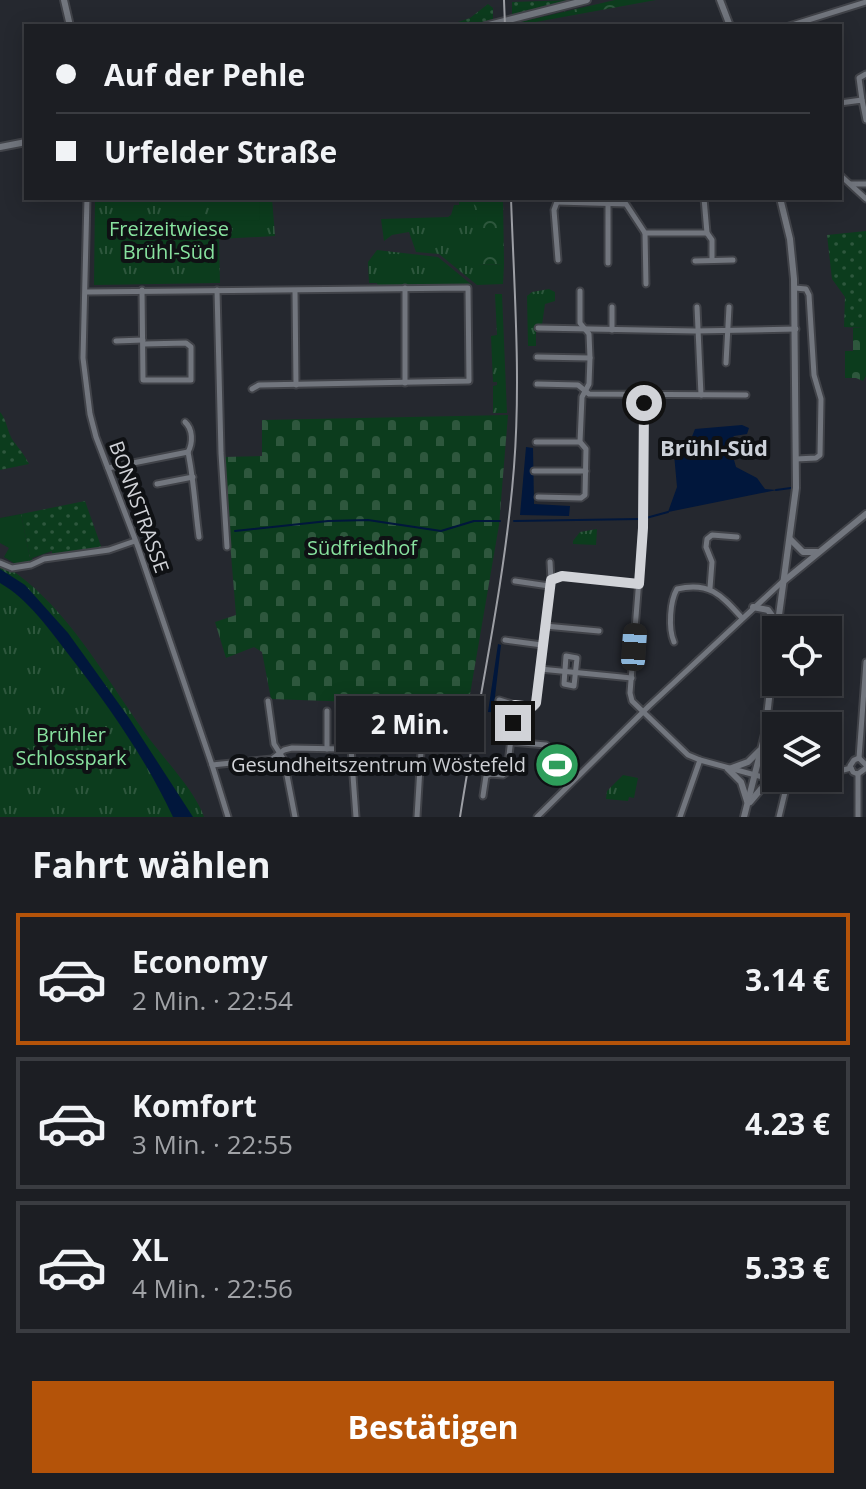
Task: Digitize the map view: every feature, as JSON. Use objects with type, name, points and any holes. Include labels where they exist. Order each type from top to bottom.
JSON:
[{"type":"main road","points":[[64,0],[70,24]]},
{"type":"main road","points":[[493,24],[587,0]]},
{"type":"main road","points":[[720,0],[729,24]]},
{"type":"main road","points":[[0,147],[24,142]]},
{"type":"main road","points":[[779,616],[796,488],[797,329],[790,239],[780,200]]},
{"type":"main road","points":[[784,581],[866,514]]},
{"type":"main road","points":[[791,540],[803,552],[817,552]]},
{"type":"main road","points":[[753,607],[768,610],[771,616]]},
{"type":"main road","points":[[748,804],[741,782],[728,769],[748,762],[762,748]]},
{"type":"main road","points":[[744,817],[762,748]]},
{"type":"main road","points":[[748,804],[762,788]]},
{"type":"street","points":[[795,24],[866,2]]},
{"type":"street","points":[[866,74],[859,78],[866,120]]},
{"type":"street","points":[[842,103],[862,100]]},
{"type":"street","points":[[842,177],[866,199]]},
{"type":"street","points":[[850,184],[866,184]]},
{"type":"street","name":"BONNSTRASSE","points":[[87,200],[84,380],[93,426],[228,817]]},
{"type":"street","points":[[558,260],[554,210],[557,200],[626,204],[645,233],[646,284]]},
{"type":"street","points":[[629,209],[631,200]]},
{"type":"street","points":[[704,200],[707,233],[712,240],[712,260]]},
{"type":"street","points":[[608,204],[608,263]]},
{"type":"street","points":[[645,233],[707,233]]},
{"type":"street","points":[[695,261],[733,260]]},
{"type":"street","points":[[405,288],[405,383]]},
{"type":"street","points":[[86,292],[468,288],[469,381],[259,385],[252,389]]},
{"type":"street","points":[[795,288],[806,289],[809,295],[813,372],[821,399],[822,424],[818,457],[796,459]]},
{"type":"street","points":[[116,341],[144,342],[186,343],[191,347],[191,380],[143,380],[144,342],[142,290]]},
{"type":"street","points":[[217,290],[227,547]]},
{"type":"street","points":[[295,291],[296,385]]},
{"type":"street","points":[[538,497],[581,498],[585,495],[586,449],[580,442],[582,397],[589,384],[590,358],[589,334],[580,323],[580,291]]},
{"type":"street","points":[[612,307],[612,330]]},
{"type":"street","points":[[697,307],[701,395]]},
{"type":"street","points":[[726,363],[729,307]]},
{"type":"street","points":[[538,328],[797,329]]},
{"type":"street","points":[[537,357],[590,358]]},
{"type":"street","points":[[537,384],[578,385],[589,394],[746,395]]},
{"type":"street","points":[[644,403],[643,528],[631,697],[688,755],[762,778]]},
{"type":"street","points":[[185,422],[191,429],[188,452],[196,495],[194,504],[199,537]]},
{"type":"street","points":[[536,442],[580,442]]},
{"type":"street","points":[[108,468],[188,452]]},
{"type":"street","points":[[534,471],[586,471]]},
{"type":"street","points":[[157,484],[193,477]]},
{"type":"street","points":[[186,509],[194,504]]},
{"type":"street","points":[[710,588],[712,562],[706,547],[707,539],[712,535],[737,537]]},
{"type":"street","points":[[0,563],[12,568],[31,565],[44,559],[109,550],[135,541]]},
{"type":"street","points":[[499,700],[535,706],[550,562]]},
{"type":"street","points":[[515,581],[550,583],[562,576],[639,584]]},
{"type":"street","points":[[537,817],[643,712],[784,581]]},
{"type":"street","points":[[674,642],[671,635],[674,592],[681,587],[710,588],[742,618]]},
{"type":"street","points":[[545,626],[599,631]]},
{"type":"street","points":[[505,640],[542,645]]},
{"type":"street","points":[[566,656],[577,658],[574,686],[564,684],[565,671],[566,656]]},
{"type":"street","points":[[858,817],[858,774],[866,766],[859,758],[866,662]]},
{"type":"street","points":[[540,669],[632,678]]},
{"type":"street","points":[[268,701],[274,744],[284,760],[295,817]]},
{"type":"street","points":[[483,796],[488,774],[503,775],[507,772],[515,705]]},
{"type":"street","points":[[327,711],[327,749]]},
{"type":"street","points":[[382,745],[384,715]]},
{"type":"street","points":[[212,765],[272,759],[292,748],[435,747],[437,718]]},
{"type":"street","points":[[511,742],[546,745]]},
{"type":"street","points":[[351,748],[356,817]]},
{"type":"street","points":[[417,817],[419,748]]},
{"type":"street","points":[[851,768],[852,761],[859,758]]},
{"type":"street","points":[[680,817],[700,760]]},
{"type":"street","points":[[842,770],[851,768]]},
{"type":"street","points":[[851,768],[858,774]]},
{"type":"street","points":[[779,817],[785,792]]},
{"type":"green space","points":[[574,0],[512,16],[512,2]]},
{"type":"green space","points":[[615,0],[656,0],[517,24]]},
{"type":"green space","points":[[488,4],[493,8],[493,19],[476,24],[452,24],[470,18]]},
{"type":"green space","name":"Freizeitwiese Brühl-Süd","points":[[95,200],[272,200],[275,236],[219,239],[220,283],[94,285]]},
{"type":"green space","points":[[166,200],[203,200],[203,216],[166,217]]},
{"type":"green space","points":[[216,200],[259,200],[260,220],[216,221]]},
{"type":"green space","points":[[459,200],[472,200],[478,231],[478,265],[504,264],[503,284],[477,285],[439,254],[416,252],[409,232],[392,235],[384,241],[381,219],[448,217],[454,205],[459,205]]},
{"type":"green space","points":[[472,200],[503,200],[504,264],[477,265],[477,222]]},
{"type":"green space","points":[[866,231],[866,328],[844,327],[845,297],[832,279],[827,235]]},
{"type":"green space","points":[[377,250],[438,257],[472,285],[378,287],[377,283],[369,283],[368,262]]},
{"type":"green space","points":[[549,289],[555,292],[555,301],[545,304],[542,325],[536,325],[536,346],[528,346],[527,296]]},
{"type":"green space","points":[[495,294],[502,294],[507,413],[493,413],[493,386],[497,385],[493,382],[491,336],[497,335]]},
{"type":"green space","points":[[853,328],[866,328],[866,376],[863,381],[845,378],[845,351],[853,351]]},
{"type":"green space","points":[[0,412],[12,438],[29,464],[0,470]]},
{"type":"green space","name":"Südfriedhof","points":[[508,415],[499,525],[468,706],[271,699],[262,652],[254,647],[226,658],[215,622],[236,615],[223,457],[262,456],[262,420]]},
{"type":"green space","points":[[85,501],[102,549],[52,555],[52,551],[32,558],[34,562],[31,563],[21,514]]},
{"type":"green space","points":[[21,514],[31,563],[17,565],[4,557],[9,548],[0,543],[0,518]]},
{"type":"green space","points":[[597,529],[596,545],[573,544],[580,532]]},
{"type":"green space","name":"Brühler Schlosspark","points":[[0,563],[24,579],[66,622],[189,790],[204,817],[0,817]]},
{"type":"green space","points":[[623,775],[638,778],[634,798],[629,797],[628,801],[606,799],[607,791]]},
{"type":"water","points":[[742,425],[749,428],[747,434],[734,436],[729,442],[736,467],[757,478],[765,489],[777,490],[668,512],[677,487],[674,454],[677,446],[689,444],[695,429]]},
{"type":"water","points":[[526,447],[533,448],[534,504],[570,506],[569,516],[520,515]]},
{"type":"water","points":[[0,569],[25,585],[68,633],[129,718],[193,817],[173,817],[139,753],[112,713],[38,615],[0,583]]},
{"type":"water","points":[[498,644],[501,645],[494,705],[509,709],[508,713],[488,712]]},
{"type":"waterway","points":[[776,490],[791,488]]},
{"type":"waterway","points":[[646,518],[668,512]]},
{"type":"waterway","points":[[514,521],[639,519]]},
{"type":"waterway","points":[[235,531],[368,520],[441,531],[474,521],[500,521]]},
{"type":"tram line","points":[[504,0],[505,24]]},
{"type":"tram line","points":[[460,817],[498,598],[514,467],[517,366],[511,200]]},
{"type":"place","name":"Gesundheitszentrum Wöstefeld","points":[[557,765]]},
{"type":"district","name":"Brühl-Süd","points":[[714,448]]},
{"type":"route","points":[[513,723],[515,705],[532,707],[536,703],[551,580],[562,576],[639,584],[643,528],[644,403]]}]
